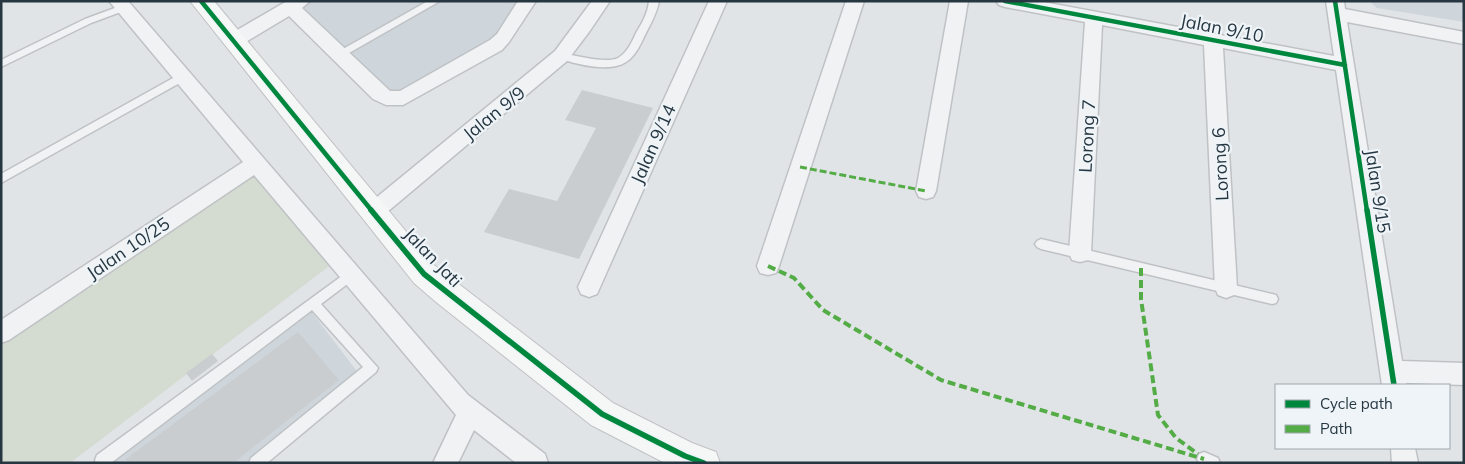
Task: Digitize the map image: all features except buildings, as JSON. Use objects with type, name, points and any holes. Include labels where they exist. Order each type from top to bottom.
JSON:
[{"type":"street","name":"Jalan Jati","points":[[200,1],[424,274],[446,294],[602,414],[684,456],[704,463]]},
{"type":"street","points":[[233,41],[296,5],[339,55],[373,88],[386,98],[394,100],[411,94],[498,43],[526,1]]},
{"type":"street","name":"Jalan 9/9","points":[[373,212],[561,56],[601,1]]},
{"type":"street","name":"Jalan 9/14","points":[[589,287],[718,1]]},
{"type":"street","points":[[768,266],[855,1]]},
{"type":"street","points":[[926,192],[959,1]]},
{"type":"street","name":"Jalan 9/10","points":[[1005,1],[1046,5],[1094,18],[1345,65]]},
{"type":"street","points":[[120,4],[459,403],[536,463]]},
{"type":"street","points":[[1336,8],[1464,38]]},
{"type":"street","name":"Jalan 9/15","points":[[1336,8],[1394,379]]},
{"type":"street","name":"Lorong 7","points":[[1080,253],[1094,18]]},
{"type":"street","name":"Lorong 6","points":[[1213,40],[1226,288]]},
{"type":"street","name":"Jalan 10/25","points":[[1,333],[255,164]]},
{"type":"street","points":[[1394,379],[1464,374]]},
{"type":"street","points":[[445,463],[470,412]]},
{"type":"street","points":[[1403,449],[1405,463]]},
{"type":"lane","points":[[339,55],[436,1]]},
{"type":"lane","points":[[561,56],[603,64],[620,62],[631,53],[654,9],[654,1]]},
{"type":"lane","points":[[1,64],[120,4]]},
{"type":"lane","points":[[1,178],[182,77]]},
{"type":"lane","points":[[1041,244],[1272,299]]},
{"type":"lane","points":[[104,463],[102,460],[350,275]]},
{"type":"lane","points":[[256,463],[372,368],[312,303]]},
{"type":"shaded area","points":[[290,1],[534,1],[507,45],[411,102],[393,106],[379,102],[280,8]]},
{"type":"shaded area","points":[[1369,1],[1464,1],[1464,22],[1377,8]]},
{"type":"shaded area","points":[[255,164],[341,257],[70,463],[1,463],[1,333]]},
{"type":"shaded area","points":[[311,311],[359,374],[247,463],[106,463]]},
{"type":"marked path","points":[[800,167],[926,191]]},
{"type":"marked path","points":[[768,266],[794,278],[823,310],[941,380],[1204,459]]},
{"type":"marked path","points":[[1141,268],[1141,299],[1158,415],[1176,438],[1198,454]]},
{"type":"cycle path","points":[[201,1],[424,274],[602,414],[685,456],[704,463]]},
{"type":"cycle path","points":[[1005,1],[1345,65]]},
{"type":"cycle path","points":[[1335,1],[1394,384]]}]
